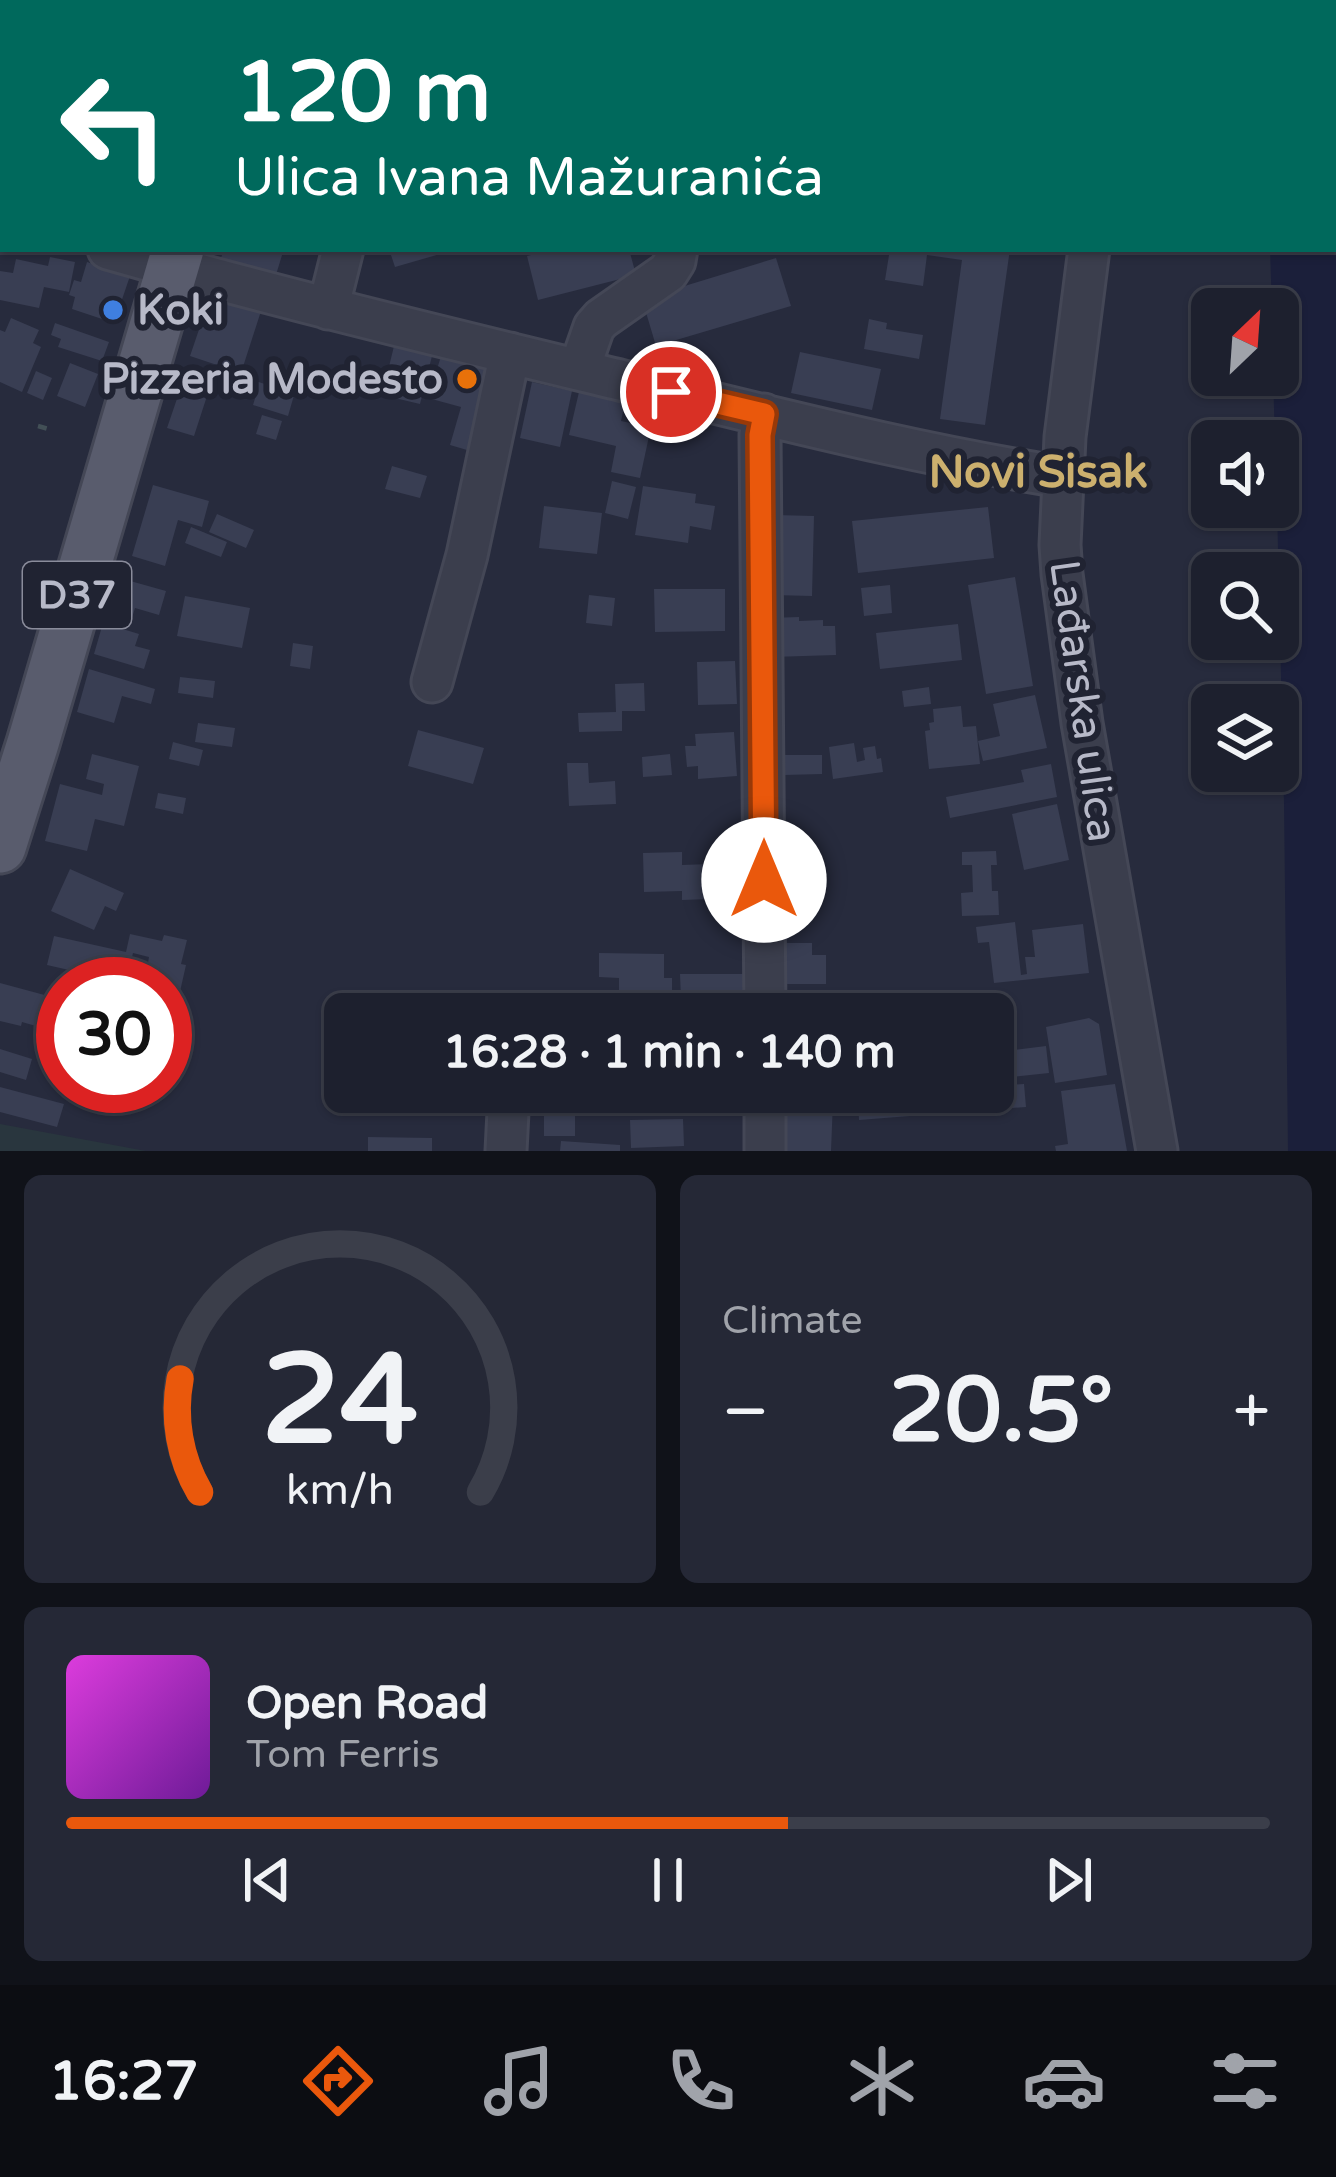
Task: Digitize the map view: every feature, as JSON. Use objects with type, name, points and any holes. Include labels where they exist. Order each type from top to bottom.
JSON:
[{"type":"main road","name":"D37","points":[[0,847],[16,739],[175,258]]},
{"type":"street","points":[[130,252],[175,258],[328,309],[579,370],[1008,469],[1063,477]]},
{"type":"street","points":[[328,309],[342,252]]},
{"type":"street","points":[[579,370],[594,327],[668,272],[676,252]]},
{"type":"street","name":"Lađarska ulica","points":[[1089,252],[1065,436],[1060,545],[1082,723],[1157,1151]]},
{"type":"street","points":[[431,682],[467,555],[510,353]]},
{"type":"street","points":[[764,414],[760,458],[764,993]]},
{"type":"street","points":[[506,1151],[507,1113]]},
{"type":"street","points":[[765,1113],[766,1151]]},
{"type":"path","points":[[38,426],[52,430]]},
{"type":"shaded area","points":[[0,1124],[146,1151],[0,1151]]},
{"type":"water","points":[[1270,252],[1336,252],[1336,1151],[1288,1151],[1284,792],[1299,792],[1299,684],[1281,684],[1281,660],[1299,660],[1299,552],[1278,552],[1277,528],[1299,528],[1299,420],[1274,420],[1274,396],[1299,396],[1299,288],[1271,288]]},
{"type":"building","points":[[223,252],[283,252],[275,278],[220,261]]},
{"type":"building","points":[[390,252],[447,252],[395,267]]},
{"type":"building","points":[[630,252],[636,275],[538,300],[527,256]]},
{"type":"building","points":[[890,252],[1010,252],[985,425],[940,419],[962,260],[927,255],[923,286],[885,280]]},
{"type":"building","points":[[50,257],[75,262],[69,292],[44,287],[39,308],[0,300],[0,271],[13,273],[16,259],[48,266]]},
{"type":"building","points":[[776,258],[791,306],[656,346],[642,299]]},
{"type":"building","points":[[87,262],[130,276],[114,323],[72,309],[75,297],[69,295],[74,280],[81,282]]},
{"type":"building","points":[[225,296],[262,308],[241,373],[190,356],[207,306]]},
{"type":"building","points":[[11,318],[39,330],[33,343],[41,347],[22,392],[0,382],[0,330],[5,332]]},
{"type":"building","points":[[869,319],[887,323],[886,329],[923,335],[919,359],[864,349]]},
{"type":"building","points":[[55,323],[109,342],[102,361],[58,347],[61,339],[51,335]]},
{"type":"building","points":[[395,342],[433,352],[420,404],[382,395]]},
{"type":"building","points":[[800,352],[881,369],[872,410],[791,393]]},
{"type":"building","points":[[442,353],[491,367],[467,450],[450,445],[461,407],[428,398]]},
{"type":"building","points":[[70,363],[98,374],[85,407],[57,396]]},
{"type":"building","points":[[36,371],[52,378],[43,400],[27,393]]},
{"type":"building","points":[[278,372],[299,378],[288,416],[253,405],[257,392],[246,389],[249,379],[274,387]]},
{"type":"building","points":[[532,382],[572,391],[560,447],[520,438]]},
{"type":"building","points":[[181,387],[207,396],[194,436],[167,428]]},
{"type":"building","points":[[579,392],[625,403],[621,421],[651,427],[640,478],[611,472],[616,446],[569,435]]},
{"type":"building","points":[[262,415],[282,421],[276,440],[256,434]]},
{"type":"building","points":[[392,466],[427,476],[420,498],[385,489]]},
{"type":"building","points":[[612,481],[636,487],[628,519],[605,513]]},
{"type":"building","points":[[153,485],[209,501],[202,527],[178,520],[165,566],[132,556]]},
{"type":"building","points":[[643,486],[696,494],[695,503],[715,506],[711,530],[690,526],[688,543],[635,535]]},
{"type":"building","points":[[544,506],[602,513],[597,554],[539,548]]},
{"type":"building","points":[[988,507],[994,558],[858,573],[852,521]]},
{"type":"building","points":[[217,514],[254,530],[246,548],[209,532]]},
{"type":"building","points":[[775,515],[814,516],[812,596],[773,595]]},
{"type":"building","points":[[191,527],[227,542],[221,557],[185,543]]},
{"type":"building","points":[[116,577],[166,591],[159,615],[135,608],[131,621],[105,614]]},
{"type":"building","points":[[1015,577],[1033,686],[986,694],[968,585]]},
{"type":"building","points":[[890,585],[892,613],[864,616],[861,588]]},
{"type":"building","points":[[654,589],[725,589],[725,631],[655,632]]},
{"type":"building","points":[[589,595],[615,598],[612,626],[586,623]]},
{"type":"building","points":[[185,596],[250,608],[242,648],[177,636]]},
{"type":"building","points":[[799,617],[799,621],[823,620],[823,626],[835,626],[836,655],[772,657],[770,618]]},
{"type":"building","points":[[103,623],[139,634],[135,646],[150,650],[144,669],[94,654]]},
{"type":"building","points":[[958,624],[962,660],[880,669],[876,633]]},
{"type":"building","points":[[293,643],[313,646],[310,669],[290,666]]},
{"type":"building","points":[[735,661],[737,704],[698,705],[697,662]]},
{"type":"building","points":[[89,669],[155,689],[151,704],[122,696],[114,723],[77,712]]},
{"type":"building","points":[[180,677],[215,681],[213,698],[178,693]]},
{"type":"building","points":[[644,683],[645,711],[622,711],[622,731],[579,732],[578,713],[616,712],[615,684]]},
{"type":"building","points":[[929,687],[931,704],[904,707],[902,691]]},
{"type":"building","points":[[1035,695],[1047,748],[983,761],[978,741],[1000,736],[993,704]]},
{"type":"building","points":[[961,706],[963,727],[976,726],[980,764],[929,769],[925,731],[934,722],[933,709]]},
{"type":"building","points":[[198,723],[235,728],[232,747],[195,742]]},
{"type":"building","points":[[418,730],[484,748],[473,784],[408,766]]},
{"type":"building","points":[[734,732],[737,776],[698,779],[698,766],[687,767],[685,746],[696,746],[695,734]]},
{"type":"building","points":[[173,742],[203,750],[199,766],[169,759]]},
{"type":"building","points":[[854,743],[857,762],[865,760],[863,748],[875,746],[883,772],[833,779],[829,747]]},
{"type":"building","points":[[92,754],[139,766],[124,826],[95,819],[87,851],[45,841],[60,784],[102,795],[104,784],[86,779]]},
{"type":"building","points":[[670,754],[672,775],[643,777],[642,757]]},
{"type":"building","points":[[784,755],[822,755],[822,774],[784,775]]},
{"type":"building","points":[[567,763],[588,763],[589,783],[615,781],[616,804],[569,806]]},
{"type":"building","points":[[1051,764],[1057,797],[950,818],[946,797],[1024,782],[1021,770]]},
{"type":"building","points":[[158,793],[186,798],[183,814],[155,808]]},
{"type":"building","points":[[1057,804],[1069,860],[1024,870],[1012,814]]},
{"type":"building","points":[[996,851],[992,891],[998,891],[999,915],[962,916],[961,893],[973,892],[972,865],[962,865],[962,852]]},
{"type":"building","points":[[682,852],[682,865],[738,863],[739,889],[709,890],[709,899],[682,900],[682,891],[644,892],[643,853]]},
{"type":"building","points":[[70,869],[124,893],[116,911],[105,906],[94,930],[51,911]]},
{"type":"building","points":[[1015,922],[1021,975],[1027,974],[1025,957],[1035,957],[1032,930],[1083,924],[1089,973],[994,983],[989,942],[978,943],[976,927]]},
{"type":"building","points":[[130,934],[162,941],[164,935],[187,940],[183,957],[133,953],[132,957],[49,957],[54,936],[126,952]]},
{"type":"building","points":[[777,943],[812,943],[812,955],[826,955],[826,984],[776,984]]},
{"type":"building","points":[[599,953],[664,954],[664,978],[672,978],[672,993],[619,993],[619,978],[599,977]]},
{"type":"building","points":[[680,974],[744,974],[744,993],[681,993]]},
{"type":"building","points":[[0,983],[36,993],[36,1026],[0,1021]]},
{"type":"building","points":[[1089,1018],[1099,1024],[1107,1075],[1055,1083],[1046,1027]]},
{"type":"building","points":[[1046,1046],[1049,1073],[1014,1077],[1014,1050]]},
{"type":"building","points":[[0,1049],[32,1059],[26,1080],[0,1072]]},
{"type":"building","points":[[1024,1084],[1026,1107],[1014,1108],[1014,1085]]},
{"type":"building","points":[[1115,1084],[1127,1151],[1056,1151],[1055,1146],[1068,1144],[1061,1091]]},
{"type":"building","points":[[0,1087],[36,1097],[36,1113],[61,1113],[57,1127],[0,1112]]},
{"type":"building","points":[[544,1113],[575,1113],[575,1136],[544,1136]]},
{"type":"building","points":[[783,1113],[833,1113],[831,1151],[782,1151]]},
{"type":"building","points":[[859,1113],[949,1113],[859,1120]]},
{"type":"building","points":[[683,1119],[684,1146],[631,1148],[630,1120]]},
{"type":"building","points":[[368,1137],[432,1138],[432,1151],[368,1151]]},
{"type":"building","points":[[561,1141],[620,1145],[620,1151],[560,1151]]},
{"type":"place","name":"Koki","points":[[113,310]]},
{"type":"place","name":"Pizzeria Modesto","points":[[467,379]]},
{"type":"district","name":"Novi Sisak","points":[[1038,473]]},
{"type":"route","points":[[671,392],[764,414],[760,435],[764,880]]}]
